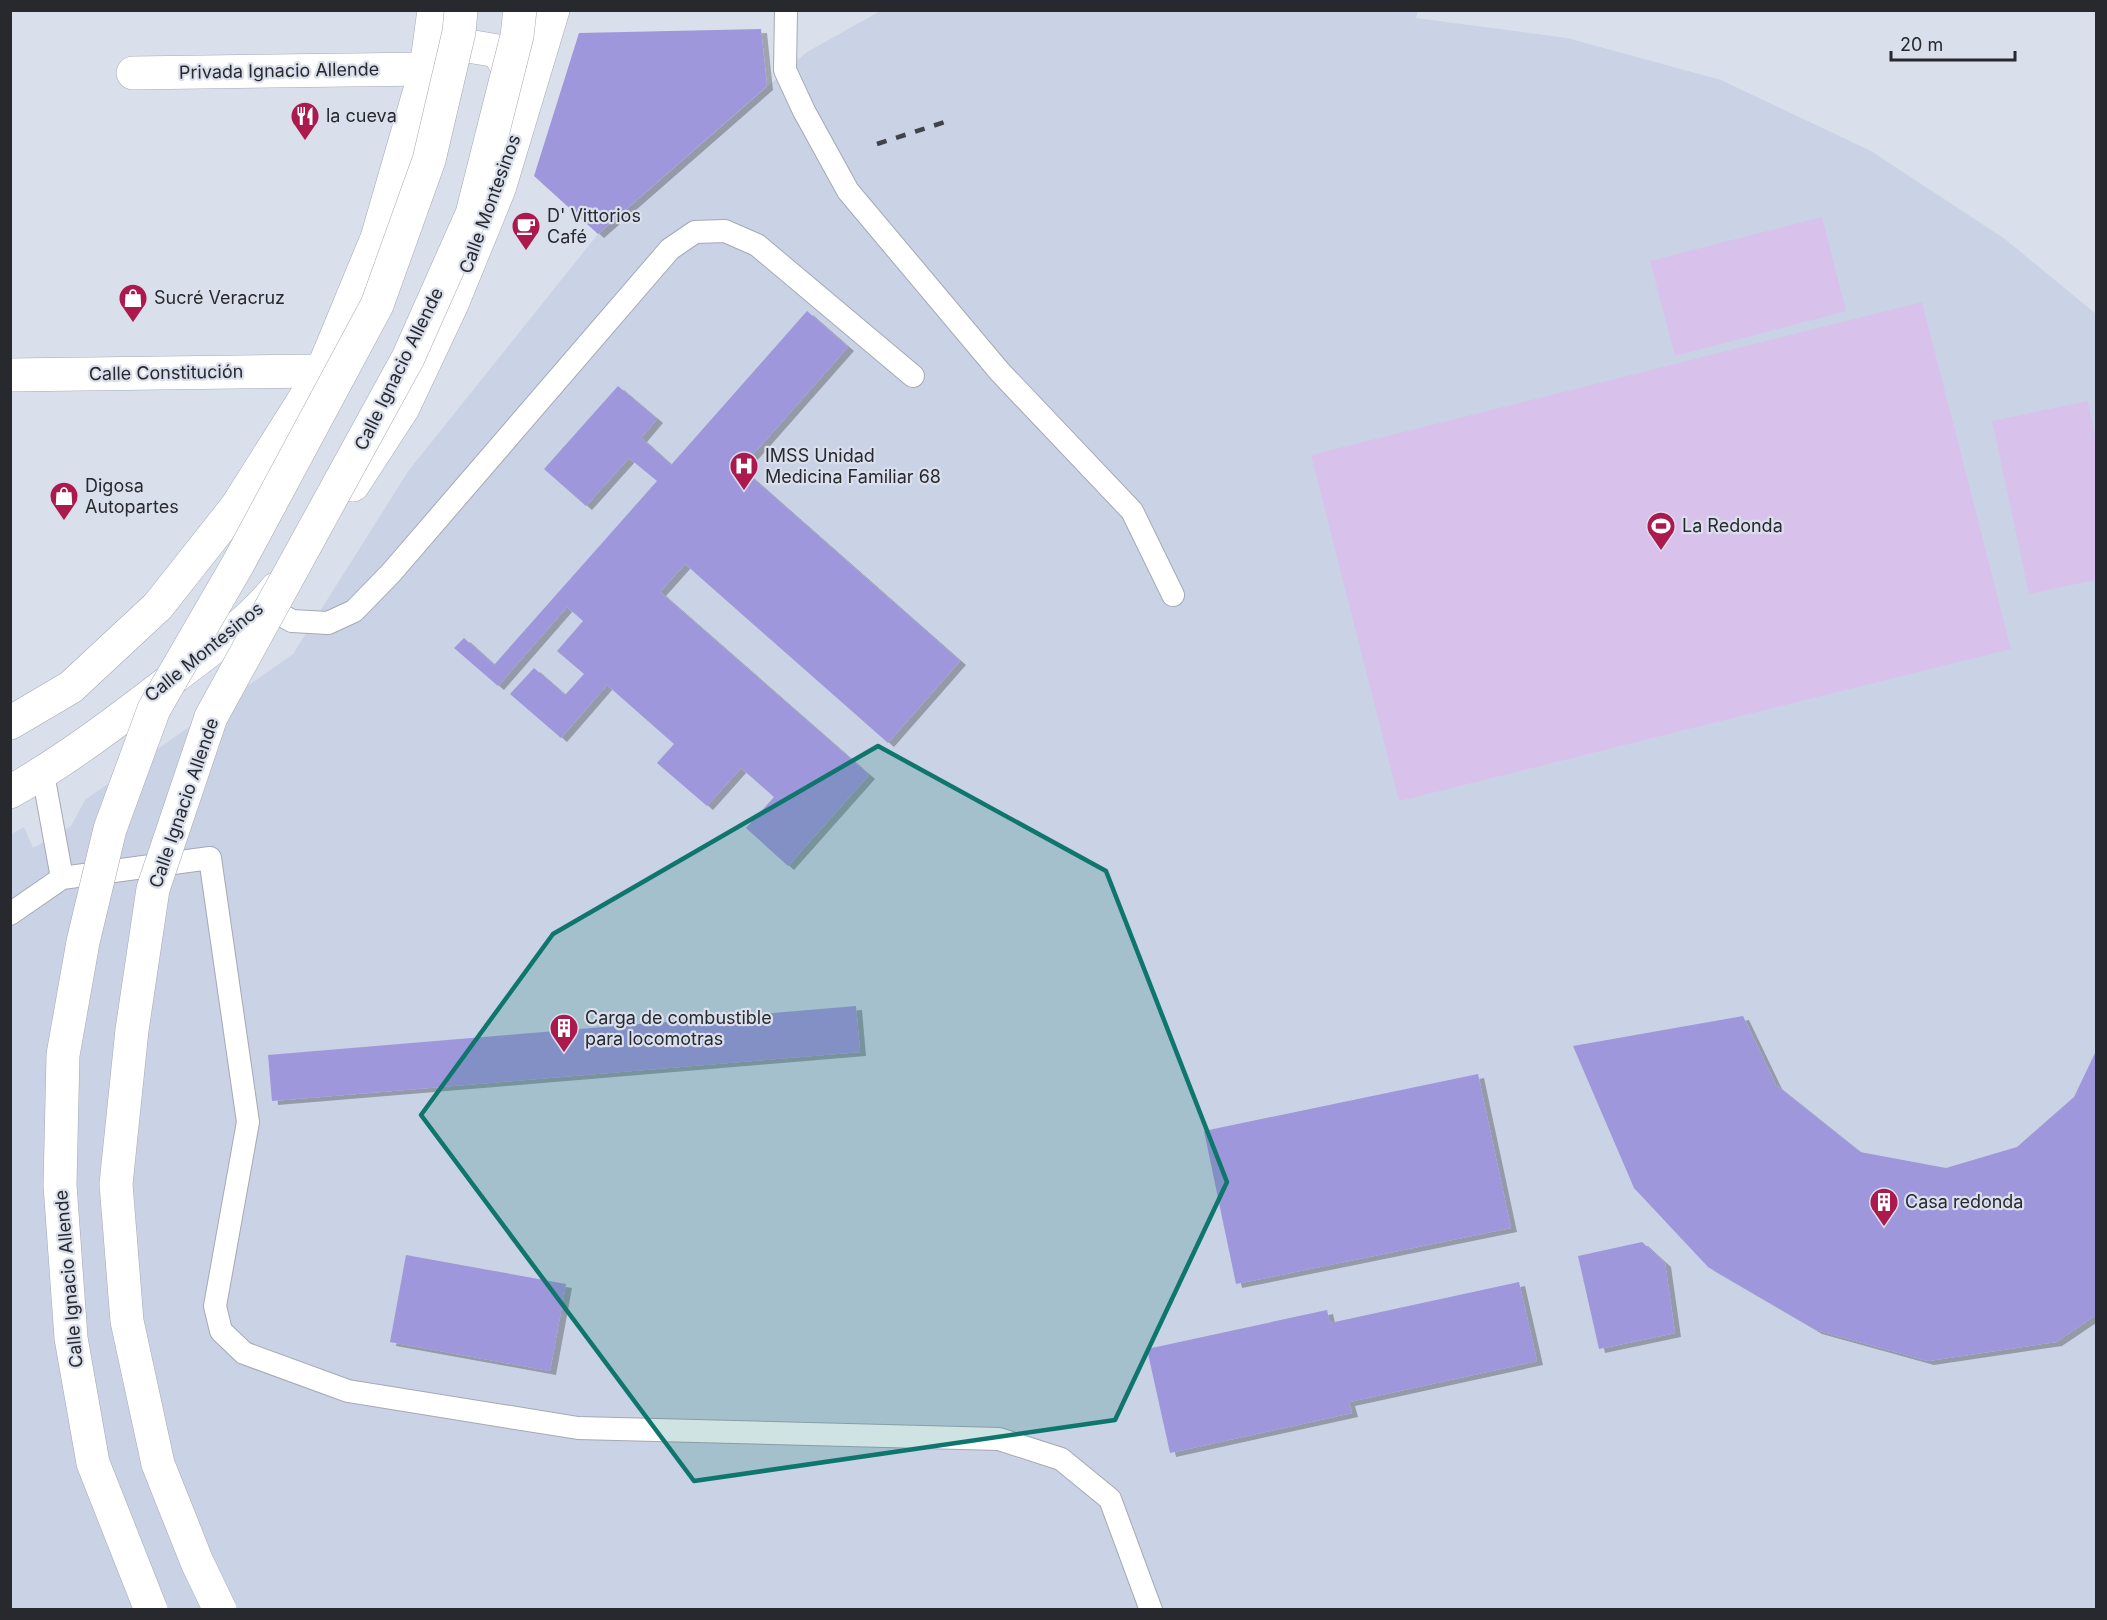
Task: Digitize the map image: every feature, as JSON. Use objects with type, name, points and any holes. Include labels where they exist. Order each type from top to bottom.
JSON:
[{"type":"main road","points":[[10,723],[71,687],[158,606],[237,506],[322,371],[377,238],[426,69],[434,10]]},
{"type":"main road","name":"Calle Ignacio Allende","points":[[151,1610],[93,1463],[71,1338],[60,1185],[63,1055],[83,942],[110,829],[154,709],[238,564],[377,305],[429,160],[459,32],[461,10]]},
{"type":"main road","name":"Calle Ignacio Allende","points":[[220,1610],[197,1562],[158,1464],[127,1322],[116,1184],[132,1030],[153,889],[211,717],[408,358],[472,214],[517,36],[520,10]]},
{"type":"main road","name":"Calle Montesinos","points":[[10,792],[43,774],[220,642],[264,605],[323,531],[403,408],[452,304],[499,189],[553,10]]},
{"type":"main road","points":[[426,69],[462,45],[498,51],[525,100]]},
{"type":"main road","name":"Privada Ignacio Allende","points":[[132,73],[426,69]]},
{"type":"main road","name":"Calle Constitución","points":[[10,375],[322,371]]},
{"type":"lane","points":[[786,10],[785,70],[804,111],[848,191],[1000,372],[1132,511],[1173,595]]},
{"type":"lane","points":[[264,605],[292,621],[328,623],[354,611],[391,573],[670,249],[695,232],[725,231],[757,245],[913,376]]},
{"type":"lane","points":[[43,774],[62,878]]},
{"type":"lane","points":[[10,914],[62,878],[210,858],[248,1122],[215,1306],[221,1330],[244,1353],[348,1391],[578,1428],[999,1439],[1061,1459],[1110,1499],[1151,1610]]},
{"type":"highlighted area","points":[[878,746],[1106,871],[1227,1182],[1115,1420],[694,1481],[421,1115],[553,934]]},
{"type":"shaded area","points":[[882,10],[1418,10],[1416,18],[1567,38],[1721,80],[1871,151],[2005,239],[2096,314],[2096,1609],[11,1610],[11,834],[24,827],[33,848],[71,826],[85,800],[293,654],[409,470],[598,234],[807,52]]},
{"type":"shaded area","points":[[1822,217],[1846,311],[1675,356],[1650,261]]},
{"type":"shaded area","name":"La Redonda","points":[[1922,302],[2011,649],[1399,801],[1311,455]]},
{"type":"shaded area","points":[[2088,401],[2096,442],[2096,580],[2029,594],[1992,421]]},
{"type":"building","points":[[761,29],[767,86],[598,234],[534,176],[579,33]]},
{"type":"building","points":[[807,311],[848,347],[741,468],[960,661],[888,743],[685,564],[660,592],[869,775],[788,866],[746,828],[774,797],[741,768],[707,806],[657,763],[674,744],[607,685],[561,738],[510,694],[534,668],[565,695],[584,674],[557,651],[583,621],[567,607],[498,686],[454,648],[464,638],[494,665],[657,481],[629,458],[586,506],[544,469],[618,386],[657,419],[641,438],[671,465]]},
{"type":"building","name":"Carga de combustible para locomotras","points":[[856,1006],[860,1052],[272,1101],[268,1055]]},
{"type":"building","name":"Casa redonda","points":[[1743,1016],[1776,1085],[1860,1152],[1946,1168],[2017,1147],[2074,1097],[2096,1051],[2096,1315],[2056,1342],[1928,1361],[1816,1330],[1708,1267],[1634,1188],[1573,1046]]},
{"type":"building","points":[[1478,1074],[1511,1228],[1236,1284],[1204,1131]]},
{"type":"building","points":[[1642,1242],[1665,1263],[1675,1333],[1599,1349],[1578,1256]]},
{"type":"building","points":[[406,1255],[566,1284],[550,1371],[390,1342]]},
{"type":"building","points":[[1519,1282],[1537,1361],[1349,1402],[1352,1413],[1170,1453],[1147,1349],[1327,1310],[1330,1323]]},
{"type":"railway","points":[[877,144],[948,121]]},
{"type":"place","name":"la cueva","points":[[305,142]]},
{"type":"place","name":"D' Vittorios Café","points":[[526,252]]},
{"type":"place","name":"Sucré Veracruz","points":[[133,324]]},
{"type":"place","name":"IMSS Unidad Medicina Familiar 68","points":[[744,492]]},
{"type":"place","name":"Digosa Autopartes","points":[[64,522]]},
{"type":"place","name":"La Redonda","points":[[1661,552]]},
{"type":"place","name":"Carga de combustible para locomotras","points":[[564,1054]]},
{"type":"place","name":"Casa redonda","points":[[1884,1228]]}]
